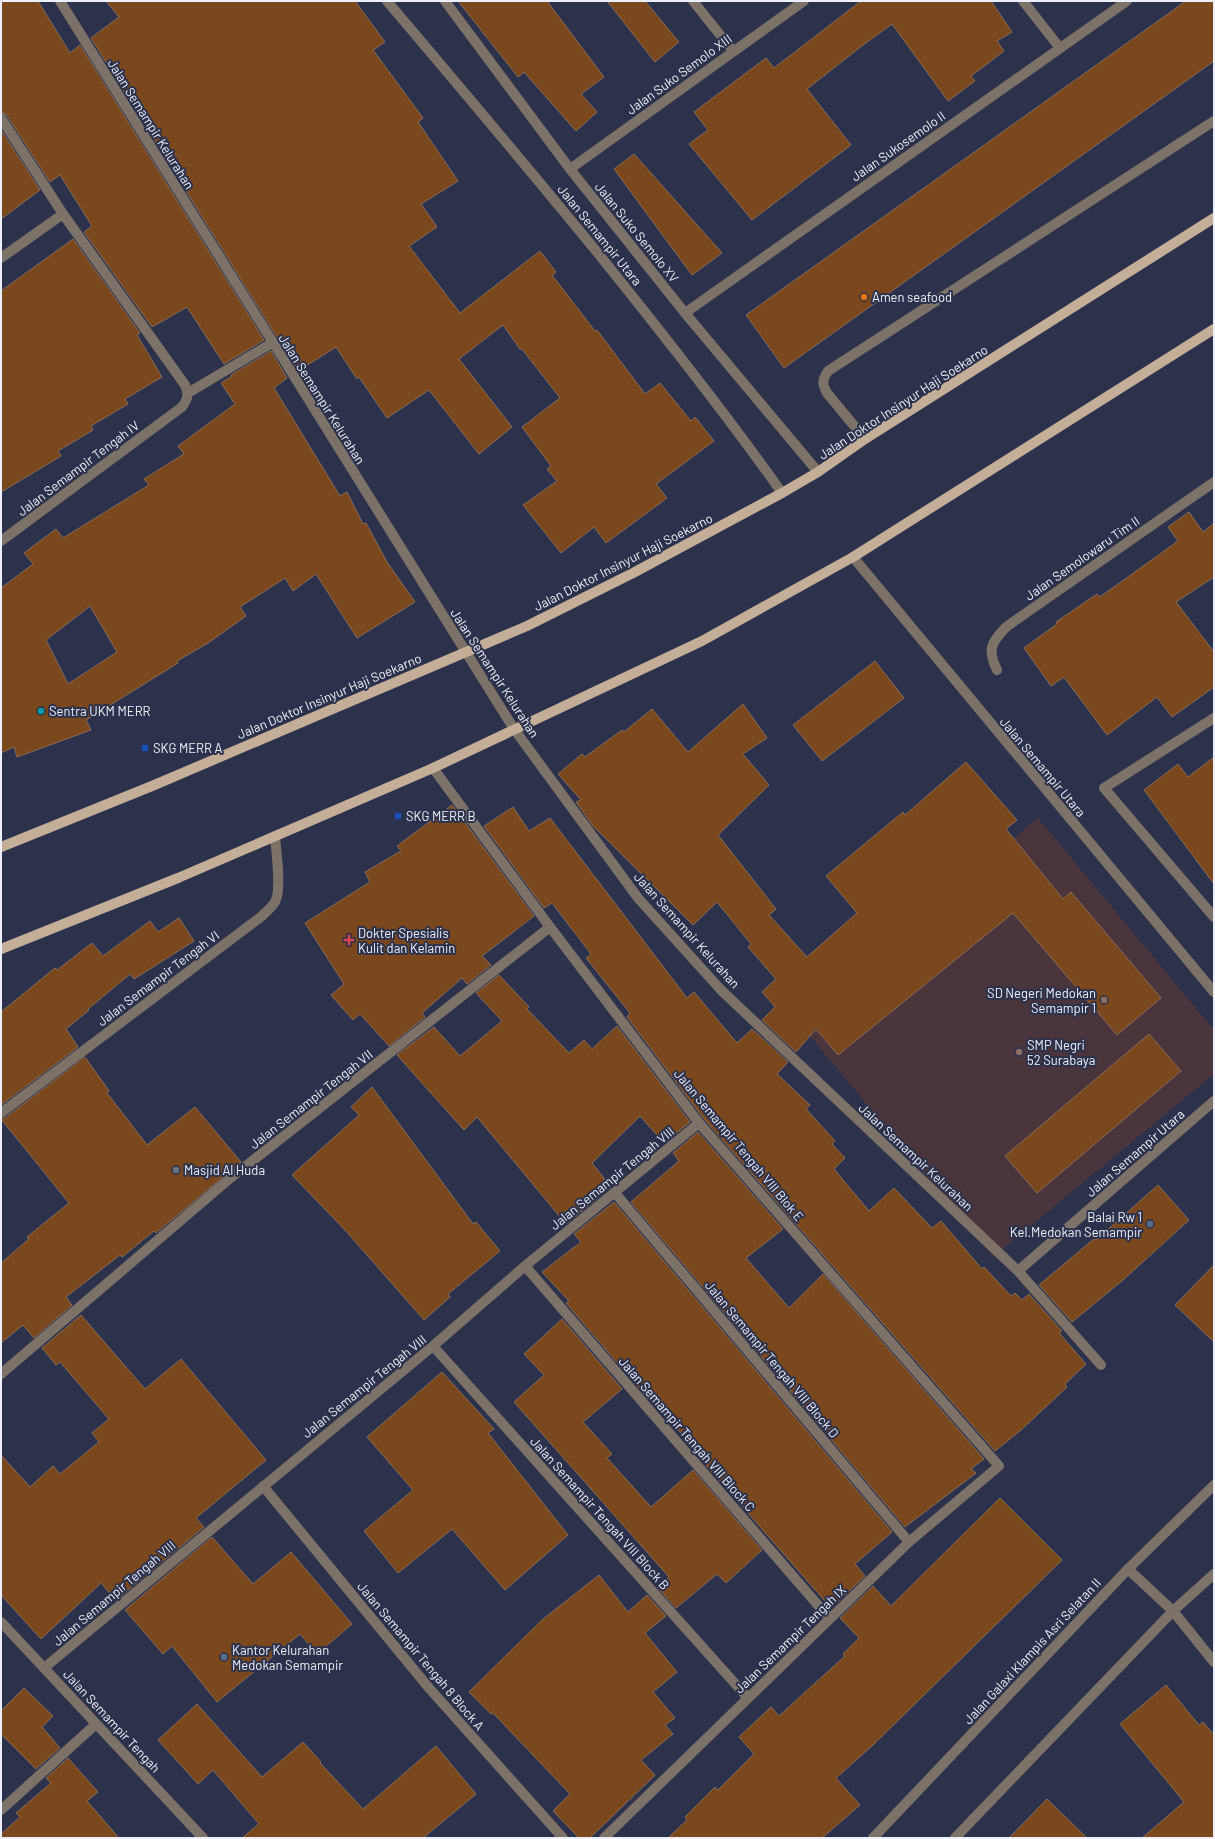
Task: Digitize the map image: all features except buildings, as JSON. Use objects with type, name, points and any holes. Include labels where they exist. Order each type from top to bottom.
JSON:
[{"type":"main road","name":"Jalan Doktor Insinyur Haji Soekarno","points":[[1,847],[159,783],[465,653],[527,626],[612,583],[782,494],[1214,218]]},
{"type":"main road","points":[[1,949],[178,878],[433,768],[702,641],[853,557],[1214,329]]},
{"type":"street","name":"Jalan Semampir Kelurahan","points":[[60,1],[465,653],[514,729],[638,898],[721,990],[1018,1271],[1101,1365]]},
{"type":"street","name":"Jalan Semampir Utara","points":[[387,1],[508,143],[678,352],[753,452],[782,494]]},
{"type":"street","name":"Jalan Suko Semolo XV","points":[[445,1],[570,169],[686,313],[818,472]]},
{"type":"street","points":[[693,1],[733,51]]},
{"type":"street","name":"Jalan Suko Semolo XIII","points":[[570,169],[804,1]]},
{"type":"street","points":[[1023,1],[1060,48]]},
{"type":"street","name":"Jalan Sukosemolo II","points":[[686,313],[1126,1]]},
{"type":"street","points":[[1,118],[63,214],[185,385],[188,393],[272,343]]},
{"type":"street","points":[[866,439],[827,393],[822,384],[828,371],[1214,121]]},
{"type":"street","points":[[1,258],[63,214]]},
{"type":"street","name":"Jalan Semampir Tengah IV","points":[[1,541],[170,415],[186,401],[188,393]]},
{"type":"street","name":"Jalan Semolowaru Tim II","points":[[997,670],[990,650],[993,642],[1006,627],[1214,482]]},
{"type":"street","name":"Jalan Semampir Utara","points":[[853,557],[1214,992]]},
{"type":"street","points":[[1214,718],[1104,788],[1210,906],[1214,917]]},
{"type":"street","name":"Jalan Semampir Tengah VIII Blok E","points":[[433,768],[550,927],[699,1122],[999,1466]]},
{"type":"street","name":"Jalan Semampir Tengah VI","points":[[1,1113],[262,916],[276,901],[278,870],[275,836]]},
{"type":"street","name":"Jalan Semampir Tengah VII","points":[[1,1374],[228,1180],[550,927]]},
{"type":"street","name":"Jalan Semampir Utara","points":[[1018,1271],[1214,1101]]},
{"type":"street","name":"Jalan Semampir Tengah VIII","points":[[44,1668],[433,1346],[525,1266],[699,1122]]},
{"type":"street","name":"Jalan Semampir Tengah VIII Block D","points":[[614,1193],[909,1542]]},
{"type":"street","name":"Jalan Semampir Tengah VIII Block C","points":[[525,1266],[830,1619]]},
{"type":"street","name":"Jalan Semampir Tengah VIII Block B","points":[[433,1346],[748,1698]]},
{"type":"street","name":"Jalan Semampir Tengah IX","points":[[604,1838],[909,1542],[999,1466]]},
{"type":"street","name":"Jalan Galaxi Klampis Asri Selatan II","points":[[873,1838],[1128,1569],[1214,1485]]},
{"type":"street","name":"Jalan Semampir Tengah 8 Block A","points":[[263,1486],[429,1688],[563,1838]]},
{"type":"street","points":[[1128,1569],[1173,1611],[1214,1662]]},
{"type":"street","points":[[955,1838],[1173,1611],[1214,1574]]},
{"type":"street","name":"Jalan Semampir Tengah","points":[[1,1622],[203,1838]]},
{"type":"street","points":[[1,1810],[96,1724]]},
{"type":"shaded area","name":"SMP Negri 52 Surabaya","points":[[1038,818],[1214,1030],[1214,1074],[993,1257],[796,1019]]},
{"type":"place","name":"Amen seafood","points":[[864,297]]},
{"type":"place","name":"Sentra UKM MERR","points":[[41,711]]},
{"type":"place","name":"SKG MERR A","points":[[145,748]]},
{"type":"place","name":"SKG MERR B","points":[[398,816]]},
{"type":"place","name":"Dokter Spesialis Kulit dan Kelamin","points":[[349,940]]},
{"type":"place","name":"SD Negeri Medokan Semampir 1","points":[[1104,1000]]},
{"type":"place","name":"SMP Negri 52 Surabaya","points":[[1019,1052]]},
{"type":"place","name":"Masjid Al Huda","points":[[176,1170]]},
{"type":"place","name":"Balai Rw 1 Kel.Medokan Semampir","points":[[1150,1224]]},
{"type":"place","name":"Kantor Kelurahan Medokan Semampir","points":[[224,1657]]}]
